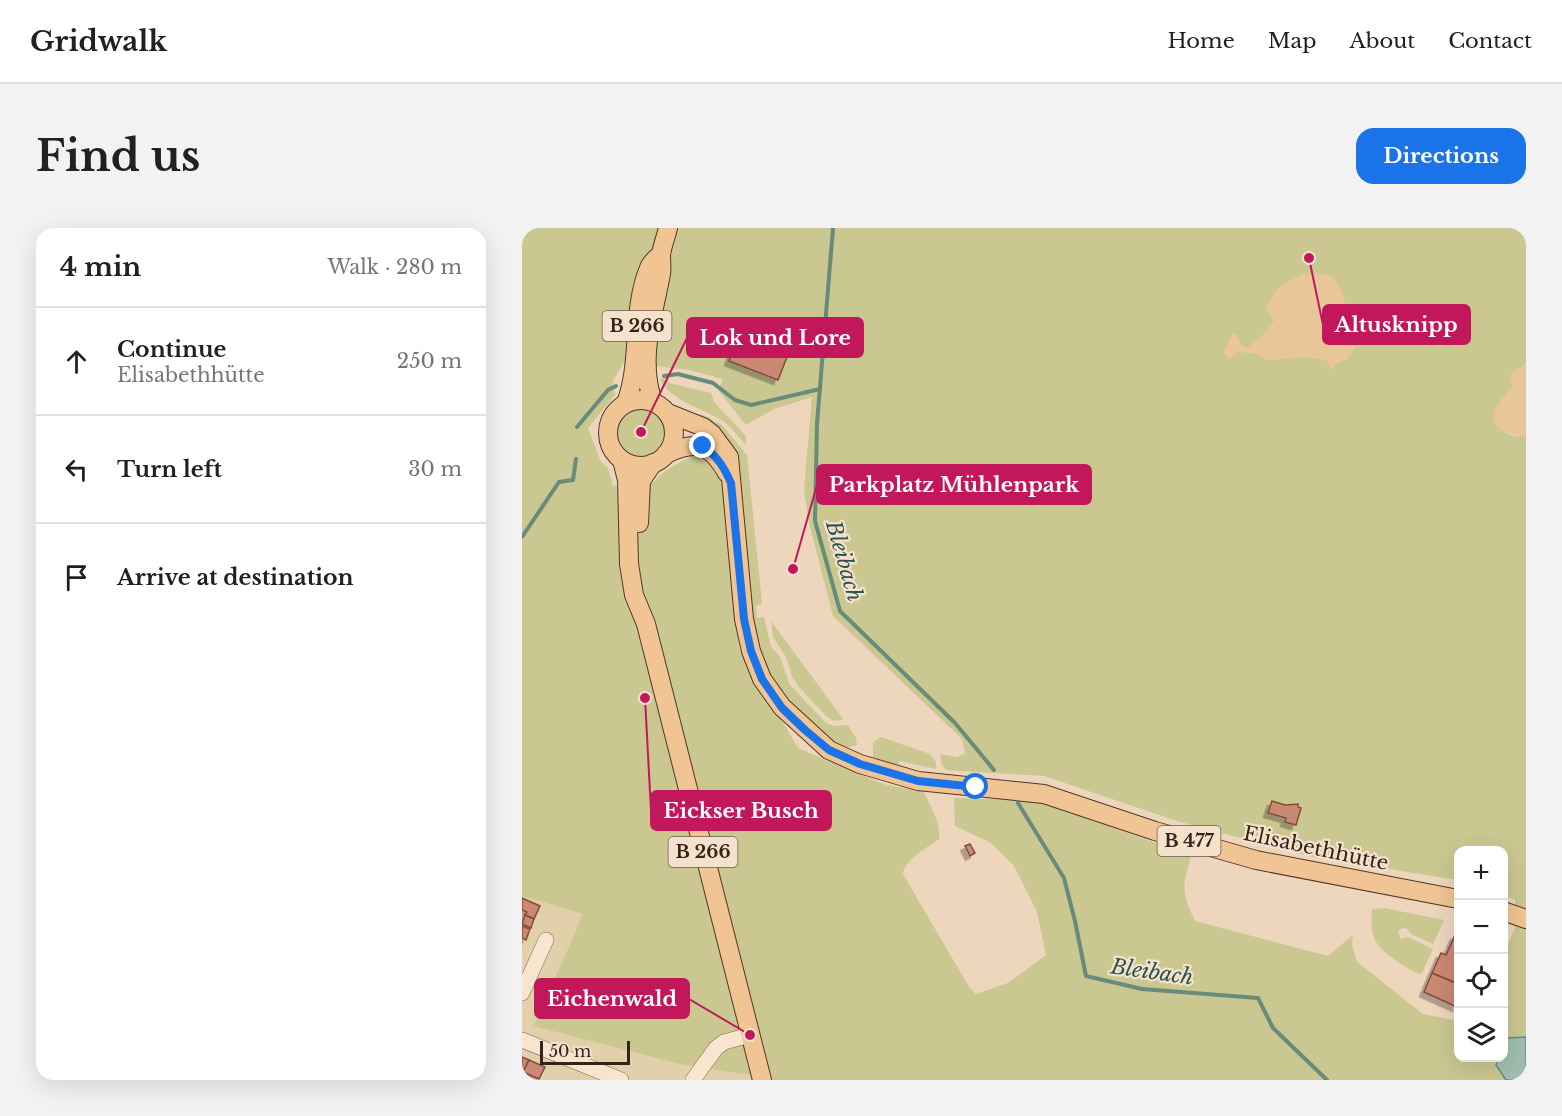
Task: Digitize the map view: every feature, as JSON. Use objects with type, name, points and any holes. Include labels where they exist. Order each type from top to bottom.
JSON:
[{"type":"main road","name":"B 266","points":[[661,408],[646,381],[646,369],[652,316],[661,271],[661,254],[668,228]]},
{"type":"main road","name":"B 266","points":[[626,403],[632,384],[637,325],[644,290],[650,266],[661,254]]},
{"type":"main road","points":[[635,400],[661,408],[672,421],[673,438],[660,459],[638,466],[622,460],[610,445],[608,426],[618,409],[635,400]]},
{"type":"main road","name":"B 477","points":[[661,408],[703,427],[712,434],[729,457],[731,483]]},
{"type":"main road","name":"B 477","points":[[660,459],[682,447],[694,444],[703,446],[721,463],[731,483]]},
{"type":"main road","name":"B 266","points":[[646,624],[640,563],[639,501],[641,481],[660,459]]},
{"type":"main road","name":"B 266","points":[[622,460],[627,480],[629,564],[634,595],[646,624],[762,1080]]},
{"type":"main road","name":"Elisabethhütte","points":[[731,483],[744,619],[751,651],[762,679],[782,708],[829,750],[860,764],[918,781],[1044,794],[1155,831],[1256,861],[1454,898]]},
{"type":"main road","points":[[1508,913],[1526,919]]},
{"type":"street","points":[[522,993],[546,940]]},
{"type":"street","points":[[693,1080],[716,1048],[724,1042],[750,1035]]},
{"type":"street","points":[[522,1040],[621,1080]]},
{"type":"shaded area","points":[[522,228],[1526,228],[1526,363],[1511,375],[1514,387],[1510,388],[1494,417],[1495,424],[1506,433],[1518,437],[1526,434],[1526,1037],[1508,1038],[1508,944],[1515,928],[1515,900],[1508,897],[1508,846],[1454,846],[1454,879],[1313,857],[1177,821],[1044,776],[946,770],[942,765],[940,754],[956,757],[965,754],[962,739],[833,616],[809,523],[804,490],[812,397],[774,409],[746,425],[718,390],[723,379],[689,370],[624,362],[613,381],[615,395],[588,428],[601,462],[608,468],[613,486],[653,483],[676,464],[693,456],[694,451],[711,462],[724,493],[739,648],[798,748],[883,784],[924,792],[937,822],[939,839],[913,858],[903,874],[969,987],[976,994],[1008,983],[1046,955],[1037,912],[1014,866],[991,843],[955,826],[954,798],[1005,797],[1040,801],[1191,856],[1184,888],[1195,921],[1328,956],[1353,935],[1352,945],[1357,962],[1423,1014],[1454,1020],[1454,1062],[1497,1062],[1496,1065],[1506,1080],[765,1080],[763,1077],[680,1064],[534,1026],[583,914],[522,896]],"holes":[[[1275,321],[1349,322],[1356,345],[1347,359],[1337,363],[1307,356],[1268,360],[1254,353],[1240,352],[1237,335],[1241,346],[1248,348]]]},
{"type":"shaded area","points":[[668,377],[669,383],[711,393],[714,402],[746,436],[746,445],[723,421],[679,399],[665,387],[660,379]]},
{"type":"shaded area","points":[[636,408],[646,408],[658,415],[665,427],[665,437],[658,449],[646,456],[636,456],[621,445],[617,437],[617,427],[628,412]]},
{"type":"shaded area","points":[[702,414],[722,425],[747,455],[762,603],[756,606],[757,618],[764,617],[771,647],[780,657],[790,685],[826,723],[834,726],[848,725],[856,738],[857,745],[846,748],[828,738],[787,702],[763,665],[755,641],[737,465],[697,416]]},
{"type":"shaded area","points":[[771,621],[843,720],[834,721],[827,717],[799,687],[792,676],[786,657],[773,637]]},
{"type":"shaded area","points":[[881,737],[930,754],[936,762],[936,769],[900,761],[897,767],[878,762],[873,757],[873,742]]},
{"type":"shaded area","points":[[522,896],[583,914],[534,1026],[764,1077],[764,1080],[522,1080]]},
{"type":"shaded area","points":[[1384,908],[1444,920],[1433,944],[1411,934],[1406,928],[1398,932],[1401,939],[1408,937],[1433,949],[1422,973],[1416,973],[1398,962],[1375,940],[1372,909]]},
{"type":"shaded area","points":[[1526,1037],[1526,1080],[1506,1080],[1496,1065],[1497,1062],[1508,1062],[1508,1038]]},
{"type":"sand","points":[[1304,273],[1328,275],[1339,286],[1356,345],[1347,359],[1337,363],[1332,370],[1327,360],[1307,356],[1267,360],[1254,353],[1240,352],[1228,359],[1223,352],[1233,333],[1237,335],[1241,346],[1248,348],[1275,322],[1266,309],[1273,295],[1285,283]]},
{"type":"sand","points":[[1526,363],[1526,434],[1518,437],[1496,425],[1494,416],[1502,397],[1506,395],[1510,387],[1514,387],[1514,384],[1510,383],[1511,375]]},
{"type":"building","points":[[740,333],[789,352],[778,380],[729,361]]},
{"type":"building","points":[[1272,801],[1285,805],[1298,804],[1301,808],[1296,825],[1285,822],[1286,818],[1268,813]]},
{"type":"building","points":[[970,844],[975,853],[970,856],[965,846]]},
{"type":"building","points":[[522,898],[540,906],[534,919],[525,915],[527,912],[522,910]]},
{"type":"building","points":[[525,915],[534,919],[531,928],[522,924]]},
{"type":"building","points":[[522,926],[530,929],[526,940],[522,938]]},
{"type":"building","points":[[1454,937],[1454,982],[1432,973],[1441,953],[1446,955]]},
{"type":"building","points":[[1432,973],[1454,982],[1454,1006],[1424,992]]},
{"type":"building","points":[[522,1057],[529,1060],[523,1072],[522,1072]]},
{"type":"building","points":[[529,1060],[545,1067],[539,1079],[523,1072]]},
{"type":"waterway","name":"Bleibach","points":[[833,228],[817,424],[815,521],[840,611],[955,723],[994,770]]},
{"type":"waterway","points":[[664,376],[678,374],[713,383],[735,400],[751,405],[820,389]]},
{"type":"waterway","points":[[577,427],[608,390],[616,386]]},
{"type":"waterway","points":[[522,537],[559,482],[573,480],[576,459]]},
{"type":"waterway","name":"Bleibach","points":[[1018,803],[1064,878],[1086,976],[1142,989],[1258,998],[1273,1028],[1327,1080]]},
{"type":"place","name":"Altusknipp","points":[[1309,258]]},
{"type":"place","name":"Lok und Lore","points":[[641,432]]},
{"type":"place","name":"Parkplatz Mühlenpark","points":[[793,569]]},
{"type":"place","name":"Eickser Busch","points":[[645,698]]},
{"type":"place","name":"Eichenwald","points":[[750,1035]]},
{"type":"route","points":[[703,446],[721,463],[731,483],[744,619],[751,651],[762,679],[782,708],[829,750],[860,764],[918,781],[976,787]]}]
